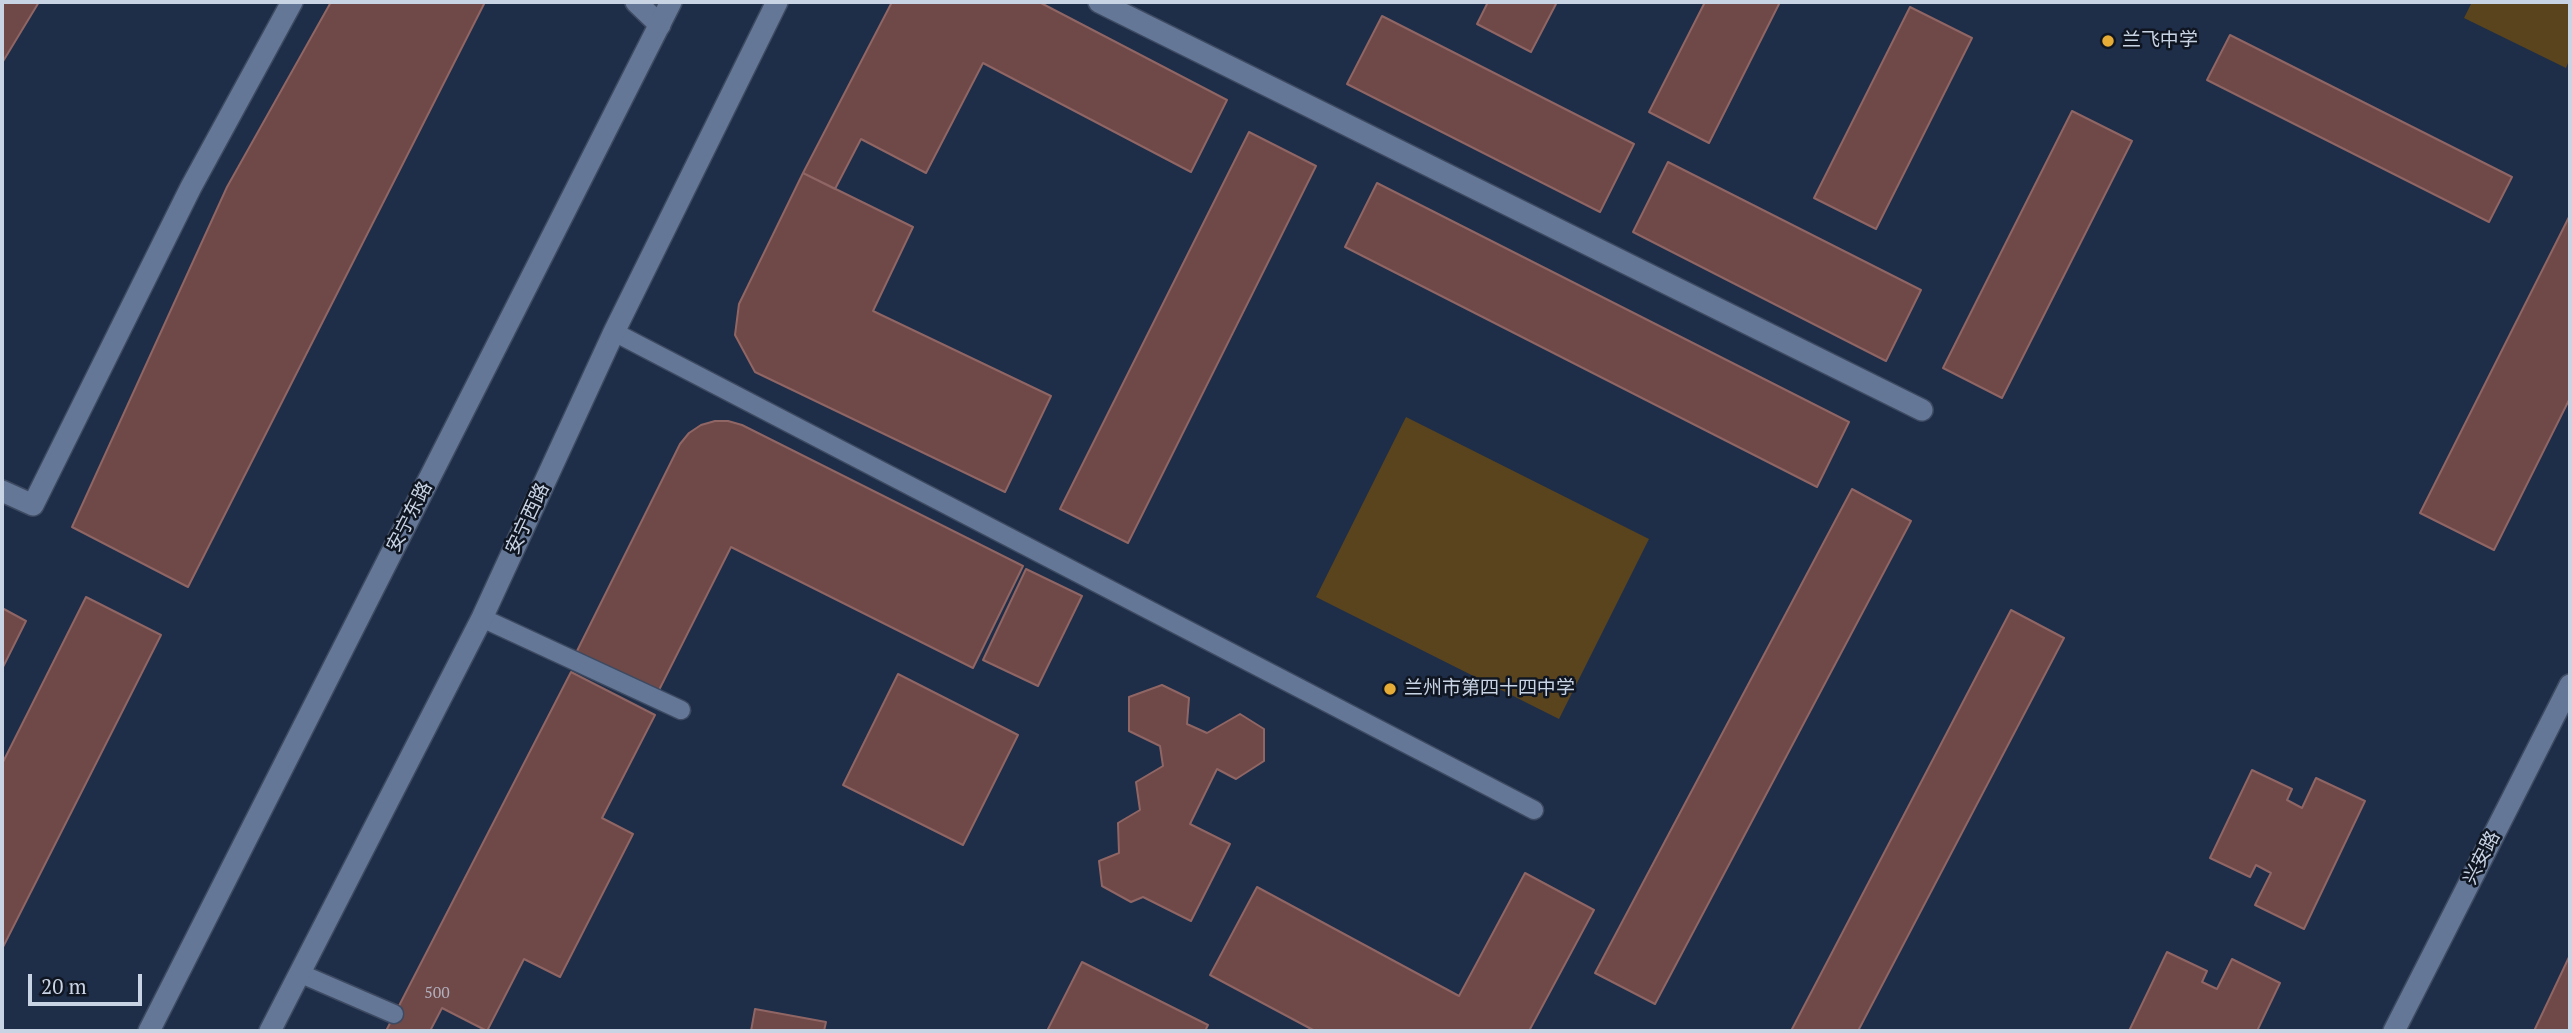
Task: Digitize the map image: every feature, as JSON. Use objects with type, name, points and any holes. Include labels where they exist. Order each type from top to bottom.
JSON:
[{"type":"main road","points":[[2,491],[33,505],[191,187],[292,2]]},
{"type":"main road","points":[[636,2],[660,25]]},
{"type":"main road","name":"安宁东路","points":[[149,1031],[671,2]]},
{"type":"main road","name":"安宁西路","points":[[270,1031],[482,618],[614,332],[776,2]]},
{"type":"main road","points":[[1100,2],[1922,410]]},
{"type":"main road","name":"兴安路","points":[[2394,1031],[2570,685]]},
{"type":"lane","points":[[614,332],[1534,810]]},
{"type":"lane","points":[[482,618],[681,710]]},
{"type":"lane","points":[[299,973],[394,1014]]},
{"type":"shaded area","points":[[2472,2],[2570,2],[2570,58],[2566,68],[2464,18]]},
{"type":"shaded area","points":[[1406,417],[1649,539],[1559,719],[1316,597]]},
{"type":"building","points":[[2,2],[39,2],[2,63]]},
{"type":"building","points":[[331,2],[485,2],[188,587],[72,527],[227,187]]},
{"type":"building","points":[[892,2],[1039,2],[1227,100],[1191,172],[983,63],[926,173],[861,139],[835,189],[803,173]]},
{"type":"building","points":[[1488,2],[1557,2],[1531,52],[1477,24]]},
{"type":"building","points":[[1705,2],[1780,2],[1709,143],[1649,112]]},
{"type":"building","points":[[1910,7],[1972,38],[1876,229],[1814,198]]},
{"type":"building","points":[[1382,16],[1634,144],[1600,212],[1347,84]]},
{"type":"building","points":[[2230,35],[2512,177],[2489,222],[2207,80]]},
{"type":"building","points":[[2072,111],[2132,141],[2002,398],[1943,368]]},
{"type":"building","points":[[1249,132],[1316,166],[1128,543],[1060,509]]},
{"type":"building","points":[[1668,162],[1921,290],[1886,361],[1633,232]]},
{"type":"building","points":[[803,173],[913,227],[873,311],[1051,396],[1005,492],[755,372],[735,335],[739,304]]},
{"type":"building","points":[[1377,183],[1849,422],[1817,487],[1345,247]]},
{"type":"building","points":[[2570,215],[2570,398],[2494,550],[2420,513]]},
{"type":"building","points":[[715,421],[742,425],[1023,566],[973,668],[731,547],[656,696],[575,655],[680,444],[689,433],[701,425]]},
{"type":"building","points":[[1852,489],[1911,521],[1655,1004],[1595,973]]},
{"type":"building","points":[[1026,569],[1082,596],[1038,686],[983,660]]},
{"type":"building","points":[[86,597],[161,635],[2,949],[2,764]]},
{"type":"building","points":[[2,608],[26,621],[2,669]]},
{"type":"building","points":[[2011,610],[2064,638],[1858,1031],[1791,1031]]},
{"type":"building","points":[[571,672],[655,715],[602,818],[633,834],[560,977],[524,959],[487,1031],[442,1008],[430,1031],[386,1031]]},
{"type":"building","points":[[898,674],[1018,735],[963,845],[843,785]]},
{"type":"building","points":[[1162,685],[1189,698],[1187,724],[1207,733],[1240,714],[1264,729],[1264,761],[1236,779],[1217,769],[1190,824],[1230,844],[1191,921],[1143,897],[1131,902],[1102,886],[1099,861],[1119,853],[1118,823],[1140,810],[1136,782],[1163,766],[1160,746],[1129,731],[1129,697]]},
{"type":"building","points":[[2252,770],[2292,789],[2287,800],[2302,808],[2316,778],[2365,801],[2304,929],[2255,905],[2271,873],[2256,865],[2250,877],[2210,858]]},
{"type":"building","points":[[1525,873],[1594,910],[1529,1031],[1315,1031],[1210,975],[1257,887],[1459,996]]},
{"type":"building","points":[[2167,952],[2207,971],[2202,982],[2217,989],[2232,959],[2280,983],[2257,1031],[2129,1031]]},
{"type":"building","points":[[2570,955],[2570,1031],[2534,1031]]},
{"type":"building","points":[[1082,962],[1208,1025],[1205,1031],[1047,1031]]},
{"type":"building","points":[[755,1009],[826,1022],[824,1031],[751,1031]]},
{"type":"place","name":"兰飞中学","points":[[2108,41]]},
{"type":"place","name":"兰州市第四十四中学","points":[[1390,689]]}]
